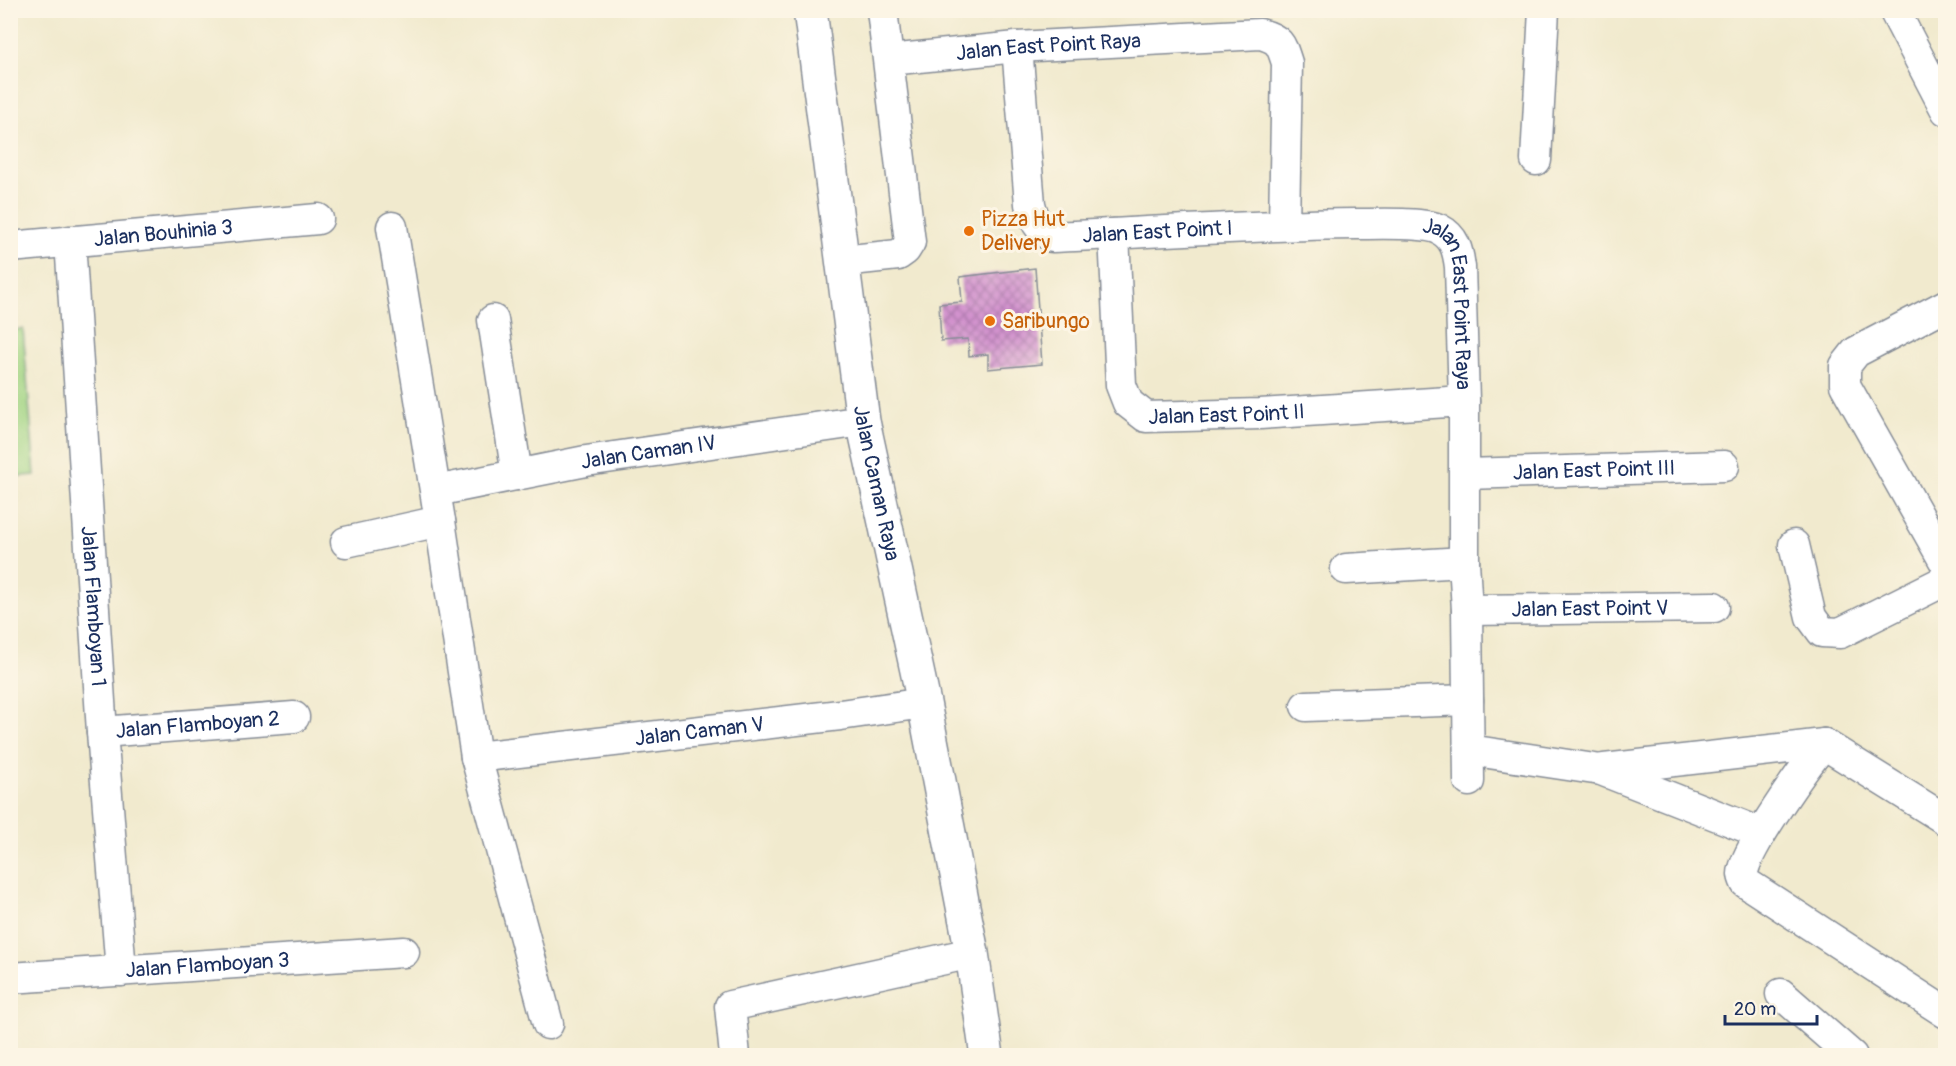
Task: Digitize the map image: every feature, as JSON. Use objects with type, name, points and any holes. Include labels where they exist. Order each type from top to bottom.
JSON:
[{"type":"main road","name":"Jalan Caman Raya","points":[[810,10],[863,421],[924,703],[972,953],[987,1056]]},
{"type":"main road","name":"Jalan Caman Raya","points":[[972,953],[1004,1056]]},
{"type":"street","points":[[842,261],[898,255],[910,242],[882,10]]},
{"type":"street","points":[[1536,160],[1545,10]]},
{"type":"street","points":[[1894,10],[1946,110]]},
{"type":"street","name":"Jalan East Point Raya","points":[[889,60],[1017,47],[1260,34],[1274,38],[1282,46],[1287,63],[1284,225],[1400,224],[1438,228],[1451,238],[1457,248],[1460,267],[1469,781]]},
{"type":"street","name":"Jalan East Point I","points":[[1017,47],[1030,204],[1035,221],[1052,237],[1284,225]]},
{"type":"street","name":"Jalan Bouhinia 3","points":[[10,246],[318,219]]},
{"type":"street","points":[[392,227],[436,491],[476,757],[548,1024]]},
{"type":"street","name":"Jalan East Point II","points":[[1114,234],[1121,385],[1128,403],[1146,417],[1260,414],[1464,400]]},
{"type":"street","name":"Jalan Flamboyan 1","points":[[70,242],[102,732],[121,970]]},
{"type":"street","points":[[1946,305],[1856,352],[1845,366],[1845,385],[1946,564]]},
{"type":"street","points":[[493,320],[517,475]]},
{"type":"street","name":"Jalan Caman IV","points":[[436,491],[586,461],[863,421]]},
{"type":"street","name":"Jalan East Point III","points":[[1465,474],[1724,466]]},
{"type":"street","points":[[346,542],[440,520]]},
{"type":"street","points":[[1794,545],[1811,617],[1822,632],[1840,633],[1946,580]]},
{"type":"street","points":[[1346,568],[1464,562]]},
{"type":"street","name":"Jalan East Point V","points":[[1467,610],[1714,607]]},
{"type":"street","points":[[1306,706],[1468,700]]},
{"type":"street","name":"Jalan Caman V","points":[[476,757],[840,715],[924,703]]},
{"type":"street","name":"Jalan Flamboyan 2","points":[[102,732],[294,717]]},
{"type":"street","points":[[1601,770],[1824,744],[1946,820]]},
{"type":"street","points":[[1824,744],[1761,833],[1744,868],[1743,875],[1746,883],[1946,1013]]},
{"type":"street","points":[[1469,750],[1601,770],[1761,833]]},
{"type":"street","name":"Jalan Flamboyan 3","points":[[10,978],[404,952]]},
{"type":"street","points":[[735,1056],[730,1006],[972,953]]},
{"type":"street","points":[[1781,994],[1852,1056]]},
{"type":"green space","points":[[23,329],[35,475],[11,477],[11,330]]},
{"type":"building","name":"Saribungo","points":[[1035,268],[1042,364],[988,369],[988,354],[969,356],[968,339],[941,341],[939,304],[962,302],[960,277]]},
{"type":"place","name":"Pizza Hut Delivery","points":[[969,231]]},
{"type":"place","name":"Saribungo","points":[[990,321]]}]
